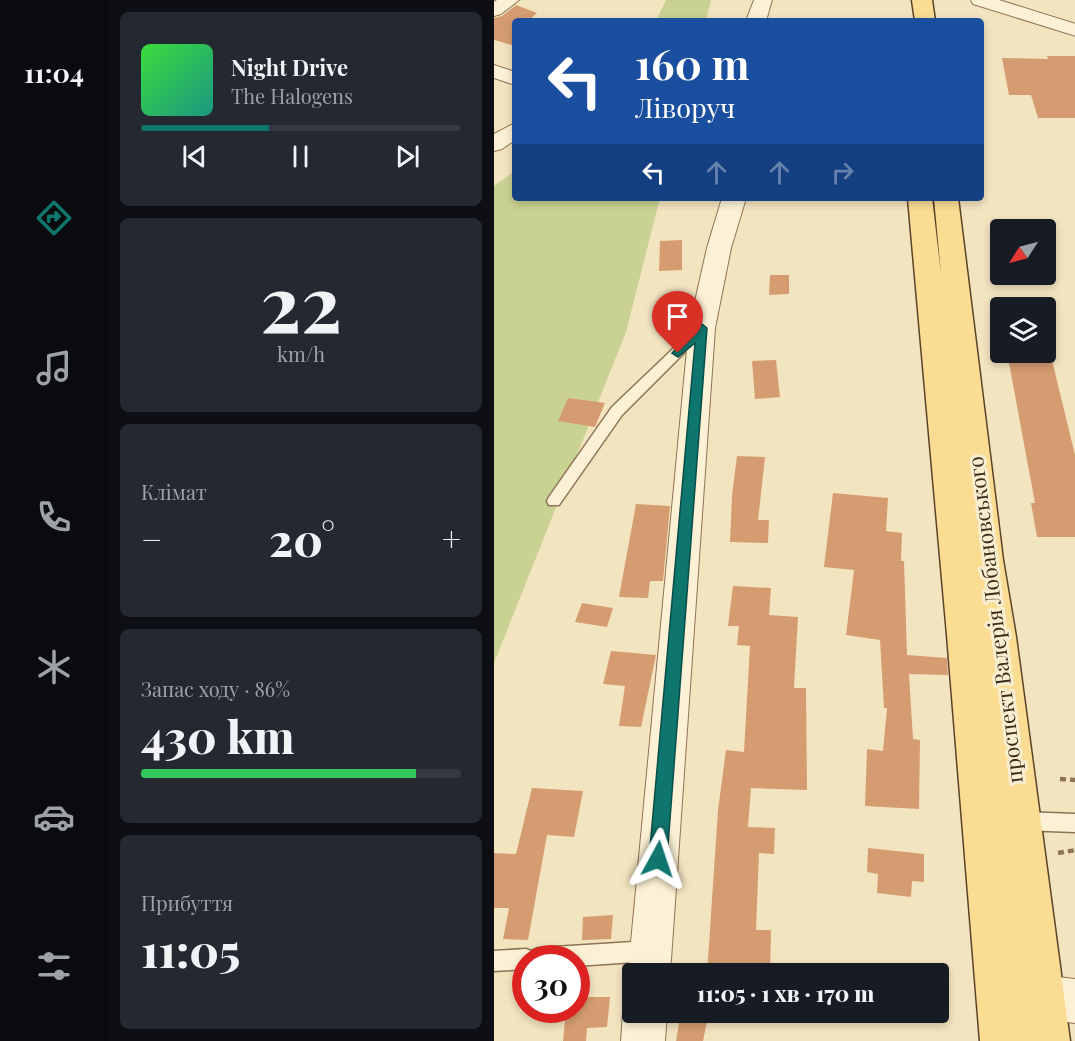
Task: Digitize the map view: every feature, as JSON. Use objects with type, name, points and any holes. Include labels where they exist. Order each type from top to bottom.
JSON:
[{"type":"main road","points":[[922,0],[925,18]]},
{"type":"main road","name":"проспект Валерія Лобановського","points":[[920,201],[965,635],[1003,1041]]},
{"type":"main road","name":"проспект Валерія Лобановського","points":[[946,201],[986,560],[998,637],[1019,821],[1058,999],[1047,1041]]},
{"type":"street","points":[[494,10],[510,0]]},
{"type":"street","points":[[757,18],[763,0]]},
{"type":"street","points":[[980,0],[1076,30]]},
{"type":"street","points":[[494,71],[512,78]]},
{"type":"street","points":[[494,144],[512,132]]},
{"type":"street","points":[[650,962],[702,328],[719,248],[733,201]]},
{"type":"street","points":[[643,1041],[645,1023]]},
{"type":"lane","points":[[554,501],[617,411],[702,328]]},
{"type":"lane","points":[[1019,821],[1076,823]]},
{"type":"lane","points":[[494,961],[512,960]]},
{"type":"lane","points":[[590,960],[650,962]]},
{"type":"path","points":[[1060,779],[1076,780]]},
{"type":"path","points":[[1058,853],[1076,850]]},
{"type":"green space","points":[[666,0],[711,0],[707,18],[657,18]]},
{"type":"green space","points":[[512,173],[512,201],[659,201],[626,332],[494,663],[494,186]]},
{"type":"building","points":[[516,5],[537,13],[531,18],[512,18],[512,45],[494,40],[494,18],[502,16]]},
{"type":"building","points":[[1047,56],[1076,56],[1076,118],[1038,118],[1031,95],[1009,95],[1002,58],[1048,59]]},
{"type":"building","points":[[682,240],[682,270],[659,271],[660,241]]},
{"type":"building","points":[[770,275],[789,275],[789,294],[769,295]]},
{"type":"building","points":[[776,360],[780,397],[755,399],[752,361]]},
{"type":"building","points":[[1009,363],[1053,363],[1076,459],[1076,537],[1037,537],[1031,503],[1035,503]]},
{"type":"building","points":[[568,398],[605,403],[595,427],[558,421]]},
{"type":"building","points":[[737,456],[765,457],[758,520],[769,520],[768,543],[730,542],[732,495]]},
{"type":"building","points":[[833,493],[888,498],[886,531],[902,533],[901,561],[904,561],[907,655],[947,658],[948,675],[909,674],[913,739],[920,740],[919,809],[865,806],[867,749],[883,751],[887,708],[884,708],[880,640],[846,635],[854,570],[824,567]]},
{"type":"building","points":[[636,504],[670,506],[663,581],[650,581],[648,598],[619,597]]},
{"type":"building","points":[[733,586],[771,588],[769,615],[798,617],[794,688],[806,688],[807,790],[751,788],[748,827],[775,828],[774,854],[759,853],[756,930],[771,930],[770,963],[708,963],[718,810],[726,750],[744,752],[750,646],[737,645],[739,626],[728,626]]},
{"type":"building","points":[[582,603],[613,608],[607,627],[575,622]]},
{"type":"building","points":[[611,651],[656,655],[641,727],[619,726],[625,686],[603,684]]},
{"type":"building","points":[[532,788],[583,791],[574,837],[547,835],[528,940],[503,939],[509,908],[494,908],[494,853],[516,854]]},
{"type":"building","points":[[868,848],[924,854],[924,882],[912,881],[911,897],[877,893],[878,874],[867,872]]},
{"type":"building","points":[[613,915],[611,939],[582,940],[583,917]]},
{"type":"building","points":[[590,997],[610,997],[607,1027],[587,1028],[586,1041],[563,1041],[565,1023],[590,1023]]},
{"type":"building","points":[[679,1023],[707,1023],[703,1041],[676,1041]]},
{"type":"route","points":[[658,859],[702,328],[678,353]]}]
